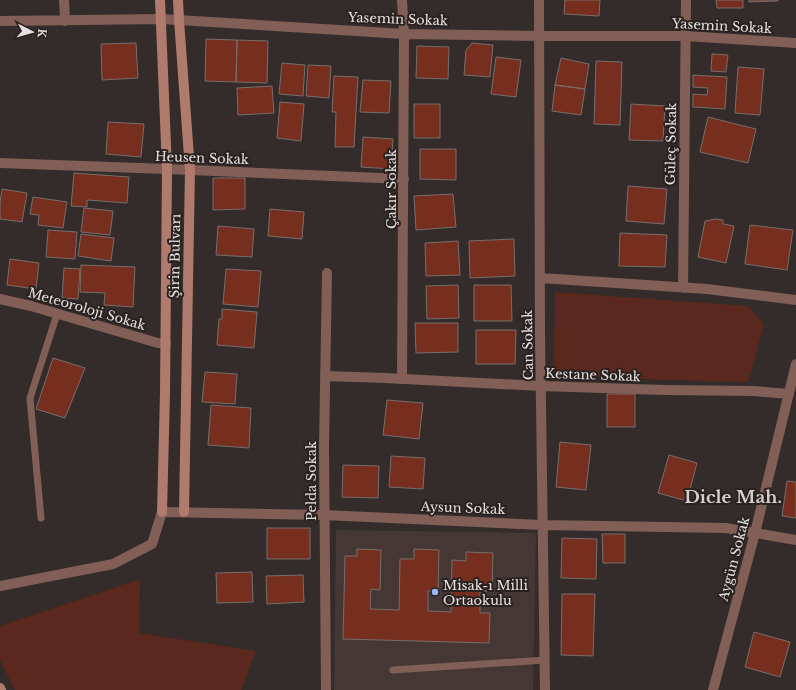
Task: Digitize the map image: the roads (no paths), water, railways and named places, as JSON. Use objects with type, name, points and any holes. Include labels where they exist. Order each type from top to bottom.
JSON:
[{"type":"main road","name":"Şirin Bulvarı","points":[[160,0],[167,169],[166,343],[162,512]]},
{"type":"main road","name":"Şirin Bulvarı","points":[[178,0],[190,170],[184,512]]},
{"type":"street","points":[[64,0],[65,21]]},
{"type":"street","name":"Çakır Sokak","points":[[402,0],[404,34],[402,379]]},
{"type":"street","name":"Can Sokak","points":[[539,0],[540,278],[545,690]]},
{"type":"street","name":"Güleç Sokak","points":[[683,288],[686,0]]},
{"type":"street","name":"Yasemin Sokak","points":[[0,22],[161,19],[404,34],[686,36],[796,43]]},
{"type":"street","name":"Heusen Sokak","points":[[0,163],[404,180]]},
{"type":"street","name":"Pelda Sokak","points":[[326,690],[324,515],[327,273]]},
{"type":"street","points":[[540,278],[708,289],[796,300]]},
{"type":"street","name":"Meteoroloji Sokak","points":[[0,299],[30,306],[158,343],[166,343]]},
{"type":"street","name":"Aygün Sokak","points":[[713,690],[755,533],[796,364]]},
{"type":"street","name":"Kestane Sokak","points":[[325,376],[542,386],[754,391],[789,394]]},
{"type":"street","points":[[0,586],[113,564],[152,544],[162,512]]},
{"type":"street","name":"Aysun Sokak","points":[[162,512],[324,515],[543,525],[726,528],[796,540]]},
{"type":"lane","points":[[42,518],[30,398],[58,314]]},
{"type":"lane","points":[[393,670],[545,660]]},
{"type":"place","name":"Misak-ı Milli Ortaokulu","points":[[435,592]]},
{"type":"district","name":"Dicle Mah.","points":[[733,497]]}]
